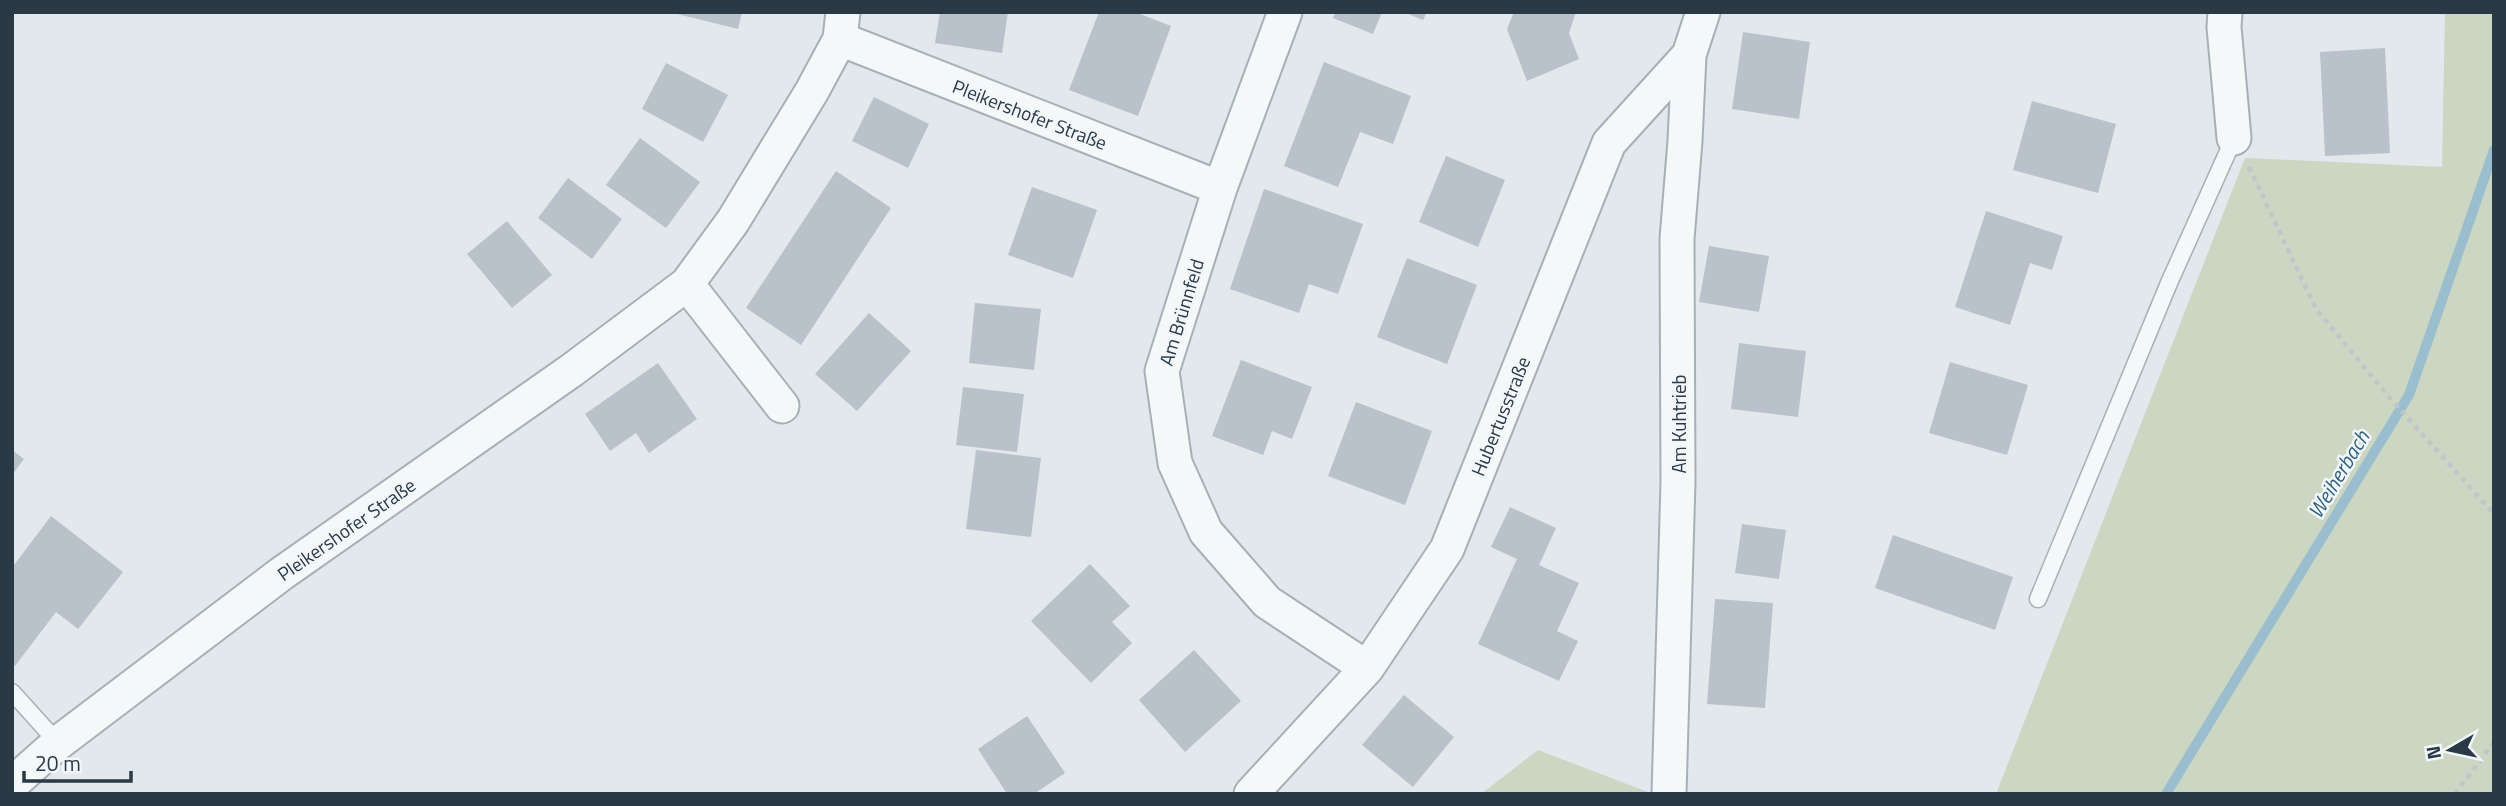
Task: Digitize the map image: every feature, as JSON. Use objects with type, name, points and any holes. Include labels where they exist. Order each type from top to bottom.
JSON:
[{"type":"street","name":"Am Brünnfeld","points":[[1285,12],[1220,188],[1162,372],[1175,463],[1206,532],[1267,602],[1367,668]]},
{"type":"street","name":"Hubertusstraße","points":[[1251,794],[1367,668],[1447,549],[1609,143],[1689,55],[1703,12]]},
{"type":"street","points":[[2225,12],[2234,138]]},
{"type":"street","name":"Pleikershofer Straße","points":[[12,784],[58,743],[281,574],[572,370],[687,284],[733,221],[812,91],[841,26],[1220,188]]},
{"type":"street","name":"Am Kuhtrieb","points":[[1669,794],[1678,482],[1677,239],[1689,55]]},
{"type":"street","points":[[687,284],[782,407]]},
{"type":"lane","points":[[2038,599],[2169,283],[2234,138]]},
{"type":"lane","points":[[12,692],[58,743]]},
{"type":"path","points":[[2234,138],[2316,309],[2389,397],[2494,513]]},
{"type":"path","points":[[2455,794],[2494,742]]},
{"type":"green space","points":[[2445,12],[2494,12],[2494,794],[1996,794],[2245,158],[2442,167]]},
{"type":"green space","points":[[1538,750],[1653,794],[1481,794]]},
{"type":"building","points":[[669,12],[742,12],[738,29]]},
{"type":"building","points":[[940,12],[1008,12],[1002,53],[935,43]]},
{"type":"building","points":[[1099,12],[1135,12],[1171,26],[1138,116],[1069,90]]},
{"type":"building","points":[[1336,12],[1382,12],[1373,34],[1333,18]]},
{"type":"building","points":[[1403,12],[1427,12],[1423,20]]},
{"type":"building","points":[[1514,12],[1576,12],[1569,33],[1579,59],[1527,81],[1507,29]]},
{"type":"building","points":[[1743,32],[1810,42],[1799,119],[1732,109]]},
{"type":"building","points":[[2385,48],[2390,153],[2325,156],[2320,52]]},
{"type":"building","points":[[1324,62],[1411,96],[1393,144],[1360,132],[1338,187],[1284,166]]},
{"type":"building","points":[[666,63],[728,95],[703,142],[642,109]]},
{"type":"building","points":[[874,97],[929,124],[908,168],[852,141]]},
{"type":"building","points":[[2032,101],[2116,124],[2098,193],[2013,170]]},
{"type":"building","points":[[640,138],[700,182],[666,228],[606,185]]},
{"type":"building","points":[[1446,156],[1505,180],[1478,247],[1419,222]]},
{"type":"building","points":[[836,171],[891,208],[801,345],[746,308]]},
{"type":"building","points":[[568,178],[622,219],[592,259],[538,218]]},
{"type":"building","points":[[1032,187],[1097,210],[1073,278],[1008,255]]},
{"type":"building","points":[[1264,189],[1363,224],[1338,294],[1309,284],[1299,313],[1230,289]]},
{"type":"building","points":[[1986,211],[2063,236],[2052,270],[2030,263],[2010,325],[1955,307]]},
{"type":"building","points":[[507,221],[552,275],[512,308],[467,254]]},
{"type":"building","points":[[1709,246],[1769,256],[1759,312],[1699,302]]},
{"type":"building","points":[[1407,258],[1477,285],[1447,364],[1377,337]]},
{"type":"building","points":[[975,303],[1041,309],[1034,370],[969,363]]},
{"type":"building","points":[[869,313],[911,351],[857,411],[815,374]]},
{"type":"building","points":[[1739,343],[1806,351],[1798,417],[1731,409]]},
{"type":"building","points":[[1241,360],[1312,387],[1292,439],[1272,431],[1263,455],[1212,436]]},
{"type":"building","points":[[1950,362],[2028,385],[2007,455],[1929,433]]},
{"type":"building","points":[[658,363],[697,419],[649,453],[636,433],[610,451],[585,414]]},
{"type":"building","points":[[963,387],[1024,394],[1017,452],[956,445]]},
{"type":"building","points":[[1356,402],[1432,431],[1405,505],[1328,476]]},
{"type":"building","points":[[12,450],[24,459],[12,475]]},
{"type":"building","points":[[976,450],[1041,458],[1031,537],[966,529]]},
{"type":"building","points":[[1510,507],[1556,528],[1539,565],[1579,583],[1557,631],[1578,641],[1559,681],[1478,644],[1517,559],[1491,547]]},
{"type":"building","points":[[51,516],[123,572],[78,629],[56,612],[15,666],[12,663],[12,564],[14,565]]},
{"type":"building","points":[[1742,524],[1786,530],[1779,579],[1735,573]]},
{"type":"building","points":[[1893,535],[2013,577],[1995,630],[1875,588]]},
{"type":"building","points":[[1090,564],[1130,606],[1112,622],[1132,643],[1091,683],[1031,621]]},
{"type":"building","points":[[1715,599],[1773,603],[1765,708],[1707,704]]},
{"type":"building","points":[[1194,650],[1241,701],[1185,752],[1139,700]]},
{"type":"building","points":[[1404,695],[1454,737],[1413,787],[1362,745]]},
{"type":"building","points":[[1027,716],[1065,773],[1034,794],[1007,794],[978,749]]},
{"type":"waterway","name":"Weiherbach","points":[[2166,794],[2409,395],[2494,150]]}]
